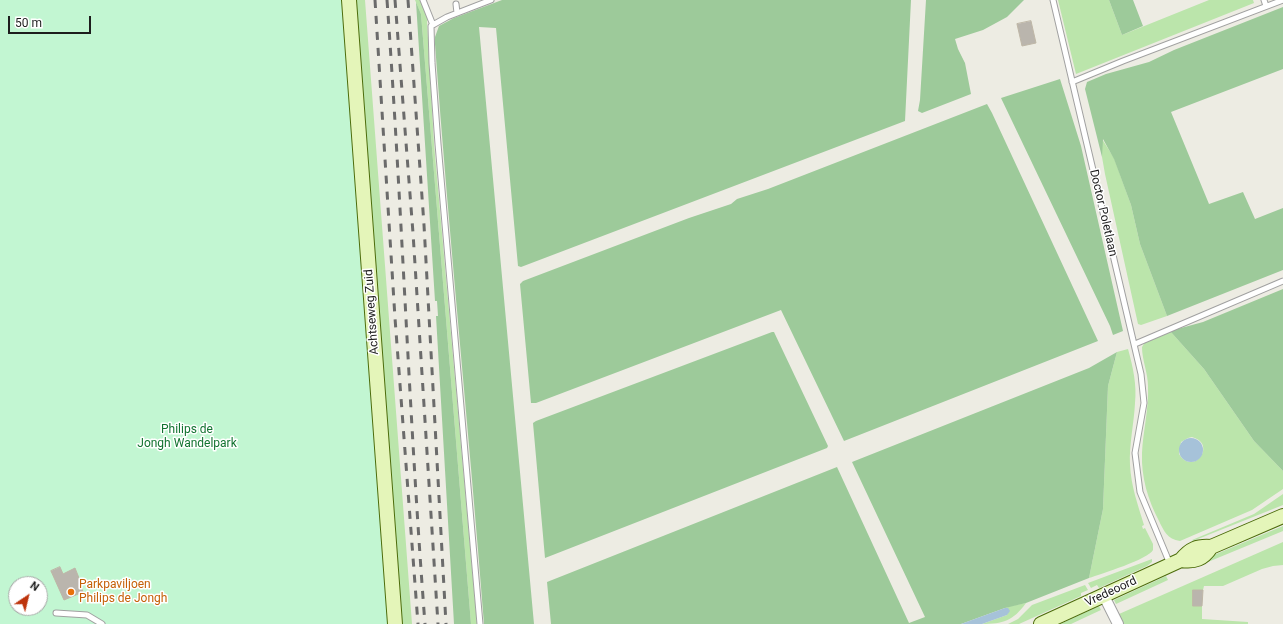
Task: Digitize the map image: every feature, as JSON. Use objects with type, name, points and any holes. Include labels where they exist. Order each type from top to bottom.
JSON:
[{"type":"street","name":"Achtseweg Zuid","points":[[349,0],[395,624]]},
{"type":"street","name":"Vredeoord","points":[[1041,624],[1176,562],[1192,561],[1206,554],[1211,547],[1283,516]]},
{"type":"street","points":[[1104,596],[1118,624]]},
{"type":"lane","points":[[423,0],[433,26]]},
{"type":"lane","points":[[480,624],[438,144],[431,26],[447,17],[491,0]]},
{"type":"lane","name":"Doctor Poletlaan","points":[[1053,0],[1141,374],[1144,403],[1135,453],[1140,492],[1176,562]]},
{"type":"lane","points":[[1264,0],[1266,6]]},
{"type":"lane","points":[[1072,82],[1130,58],[1283,0]]},
{"type":"lane","points":[[456,4],[457,13]]},
{"type":"lane","points":[[1135,344],[1283,281]]},
{"type":"lane","points":[[56,613],[87,615],[102,624]]},
{"type":"green space","name":"Philips de Jongh Wandelpark","points":[[0,0],[343,0],[388,624],[0,624]]},
{"type":"green space","points":[[355,0],[365,0],[412,624],[401,624]]},
{"type":"green space","points":[[415,0],[420,0],[428,20],[434,144],[477,624],[471,624],[421,14]]},
{"type":"green space","points":[[502,0],[911,0],[905,121],[521,267],[518,266],[496,28],[479,27],[534,624],[484,624],[446,189],[435,44],[435,37],[439,26],[454,18]]},
{"type":"green space","points":[[926,0],[1024,0],[1007,17],[983,30],[955,39],[965,63],[971,94],[922,113],[918,111],[920,100]]},
{"type":"green space","points":[[1058,0],[1109,0],[1122,35],[1209,0],[1253,0],[1254,3],[1076,74]]},
{"type":"green space","points":[[1109,0],[1133,0],[1143,26],[1122,35]]},
{"type":"green space","points":[[416,2],[421,14],[471,624],[454,624],[436,316],[438,316],[437,301],[435,301]]},
{"type":"green space","points":[[1283,7],[1283,69],[1171,112],[1209,204],[1243,192],[1255,219],[1283,208],[1283,270],[1167,316],[1140,244],[1131,205],[1114,159],[1103,139],[1102,157],[1085,89],[1087,82],[1106,74],[1149,62],[1174,50]]},
{"type":"green space","points":[[1060,79],[1081,146],[1123,331],[1113,335],[1001,98]]},
{"type":"green space","points":[[987,104],[1098,341],[844,441],[781,310],[536,403],[531,403],[520,284],[523,281],[689,218],[731,204],[737,199],[768,189]]},
{"type":"green space","points":[[1102,139],[1114,158],[1131,205],[1140,244],[1167,316],[1141,325],[1138,324],[1105,174],[1102,157]]},
{"type":"green space","points":[[1283,289],[1283,471],[1254,441],[1204,369],[1170,331],[1203,322]]},
{"type":"green space","points":[[1170,331],[1204,369],[1254,441],[1283,471],[1283,489],[1252,510],[1180,541],[1166,534],[1155,513],[1144,480],[1142,453],[1148,395],[1148,381],[1142,352],[1142,347],[1145,342]],"holes":[[[1192,437],[1199,441],[1203,446],[1203,452],[1196,461],[1191,462],[1185,460],[1179,454],[1181,442]]]},
{"type":"green space","points":[[774,332],[828,446],[827,448],[545,558],[533,423]]},
{"type":"green space","points":[[1128,349],[1135,383],[1130,465],[1135,495],[1144,525],[1142,526],[1143,529],[1145,528],[1153,544],[1153,550],[1150,554],[1134,562],[1089,578],[1103,509],[1108,386],[1117,352]]},
{"type":"green space","points":[[1117,352],[1108,386],[1103,509],[1089,578],[1026,603],[1005,608],[961,624],[551,624],[547,582],[837,467],[909,623],[925,617],[852,462],[1089,368]]},
{"type":"green space","points":[[1283,494],[1283,505],[1193,541],[1192,540],[1254,514]]},
{"type":"green space","points":[[1283,526],[1283,531],[1203,564],[1202,560]]},
{"type":"green space","points":[[1283,542],[1283,565],[1262,569],[1223,586],[1204,586],[1203,590],[1193,590],[1193,606],[1202,606],[1202,619],[1248,622],[1248,624],[1123,624],[1119,614]]},
{"type":"green space","points":[[1152,559],[1152,562],[1147,566],[1099,588],[1097,585],[1091,588],[1088,583]]},
{"type":"green space","points":[[1166,576],[1168,580],[1116,604],[1114,600]]},
{"type":"green space","points":[[1085,585],[1088,590],[1081,593],[1081,596],[1019,624],[1008,624],[1018,619],[1032,605]]},
{"type":"green space","points":[[1026,603],[1012,618],[1002,622],[982,624],[1007,615],[1008,608],[1005,607]]},
{"type":"green space","points":[[1099,606],[1101,610],[1071,624],[1060,624]]},
{"type":"water","points":[[1191,438],[1200,441],[1203,450],[1200,459],[1191,462],[1182,459],[1179,450],[1182,441]]},
{"type":"water","points":[[1008,608],[1010,611],[1007,615],[982,624],[961,624]]},
{"type":"building","points":[[1031,21],[1036,43],[1022,46],[1017,24]]},
{"type":"building","points":[[60,567],[63,574],[75,568],[83,592],[64,600],[51,571]]},
{"type":"building","points":[[1193,590],[1203,590],[1202,606],[1193,606]]},
{"type":"railway","points":[[375,0],[395,318],[418,624]]},
{"type":"railway","points":[[387,0],[414,468],[425,624]]},
{"type":"railway","points":[[395,0],[413,233],[438,624]]},
{"type":"railway","points":[[408,0],[424,225],[446,624]]},
{"type":"place","name":"Parkpaviljoen Philips de Jongh","points":[[71,592]]}]
